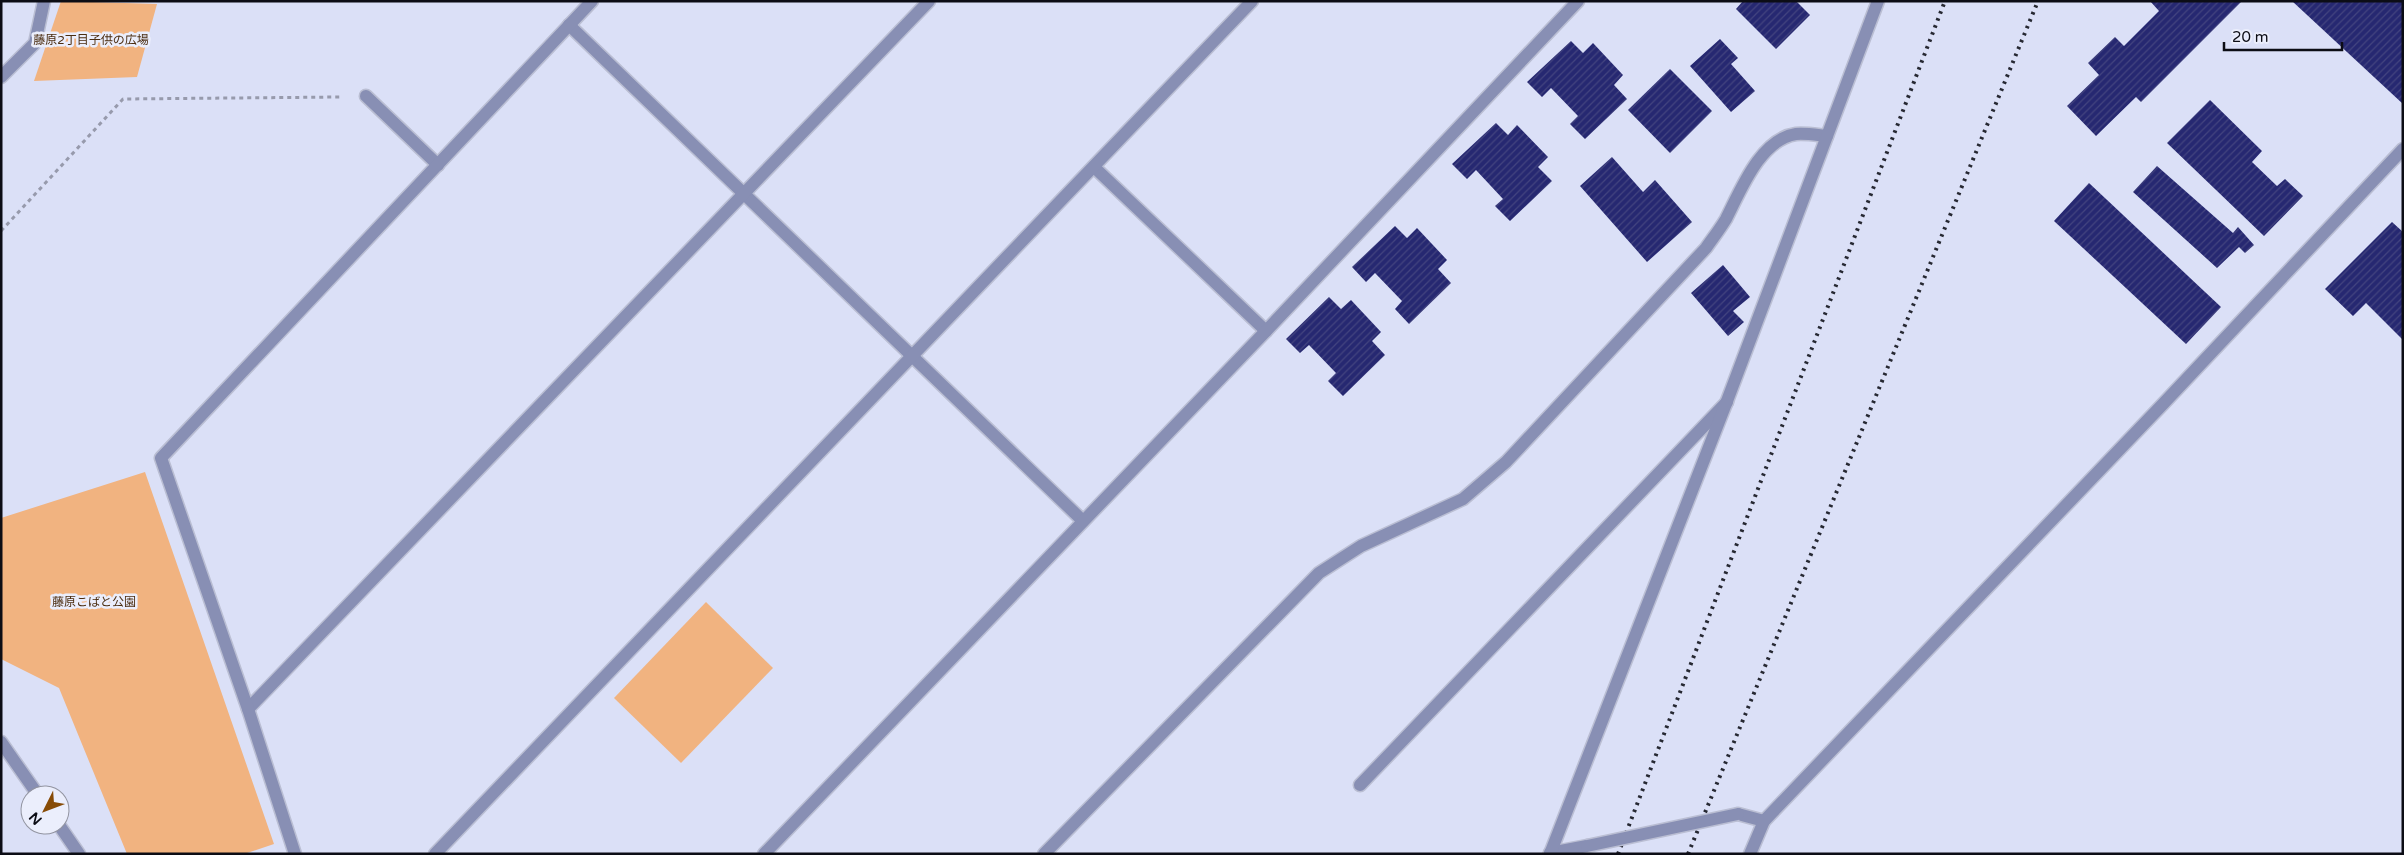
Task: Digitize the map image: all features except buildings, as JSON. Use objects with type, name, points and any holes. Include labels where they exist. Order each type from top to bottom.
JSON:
[{"type":"street","points":[[1,77],[35,43],[44,1]]},
{"type":"street","points":[[295,854],[248,709],[161,458],[592,1]]},
{"type":"street","points":[[248,709],[929,1]]},
{"type":"street","points":[[435,854],[1252,1]]},
{"type":"street","points":[[764,854],[1266,331],[1578,1]]},
{"type":"street","points":[[1550,854],[1727,401],[1878,1]]},
{"type":"street","points":[[569,25],[1083,521]]},
{"type":"street","points":[[366,96],[438,165]]},
{"type":"street","points":[[1044,854],[1319,573],[1361,546],[1463,499],[1506,462],[1706,248],[1725,219],[1745,179],[1765,154],[1780,140],[1795,134],[1827,136]]},
{"type":"street","points":[[1750,854],[1764,821],[2156,412],[2403,149]]},
{"type":"street","points":[[1094,167],[1266,331]]},
{"type":"street","points":[[1360,785],[1727,401]]},
{"type":"street","points":[[1,742],[31,785]]},
{"type":"street","points":[[1550,854],[1738,814],[1764,821]]},
{"type":"street","points":[[66,835],[79,854]]},
{"type":"path","points":[[1,231],[123,99],[366,96]]},
{"type":"green space","name":"藤原2丁目子供の広場","points":[[61,1],[157,4],[137,77],[34,81]]},
{"type":"green space","name":"藤原こばと公園","points":[[145,472],[274,844],[244,854],[127,854],[59,688],[1,659],[1,518]]},
{"type":"green space","points":[[706,602],[773,668],[681,763],[614,698]]},
{"type":"railway","points":[[1618,854],[1945,1]]},
{"type":"railway","points":[[1688,854],[2038,1]]}]
